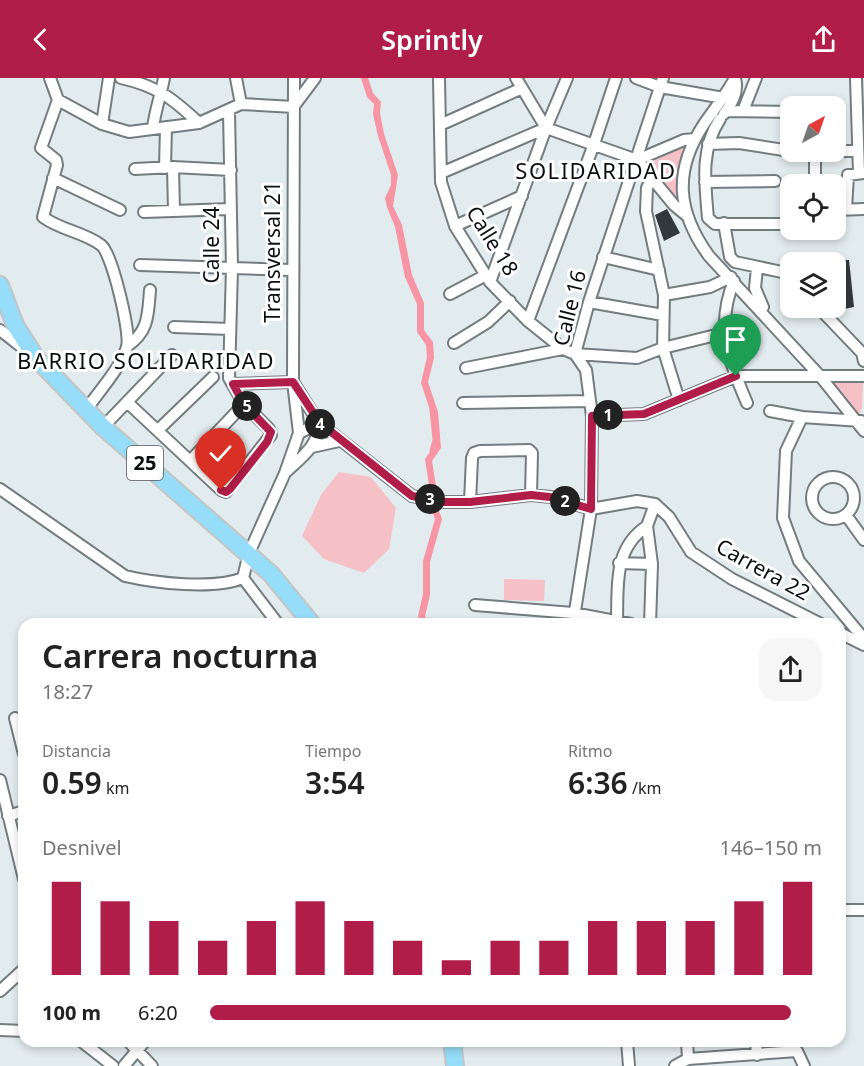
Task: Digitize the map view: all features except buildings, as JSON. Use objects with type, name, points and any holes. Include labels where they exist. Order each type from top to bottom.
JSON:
[{"type":"highway","name":"25","points":[[0,285],[15,325],[36,358],[103,427],[271,574],[307,618]]},
{"type":"highway","points":[[453,1047],[455,1066]]},
{"type":"street","points":[[50,78],[58,100],[41,144],[44,151],[56,160],[43,218],[92,240],[108,252],[127,330],[127,346]]},
{"type":"street","points":[[102,124],[109,78]]},
{"type":"street","points":[[122,78],[162,91],[198,123]]},
{"type":"street","points":[[153,128],[156,104],[162,91],[164,78]]},
{"type":"street","points":[[236,78],[241,104]]},
{"type":"street","name":"Transversal 21","points":[[243,578],[249,553],[285,473],[299,433],[293,382],[291,270],[294,78]]},
{"type":"street","points":[[58,100],[102,124],[129,132],[198,123],[229,112],[241,104],[294,107],[315,78]]},
{"type":"street","name":"Calle 18","points":[[439,78],[441,173],[455,226],[488,278],[528,321],[563,349],[575,354],[637,358],[663,348],[724,333]]},
{"type":"street","points":[[450,294],[488,278],[567,78]]},
{"type":"street","points":[[528,321],[616,78]]},
{"type":"street","points":[[636,78],[724,98]]},
{"type":"street","points":[[735,78],[695,139],[684,174],[682,193],[686,215],[694,234],[860,421],[864,431]]},
{"type":"street","points":[[735,78],[737,86],[733,102],[723,115],[708,144],[705,182],[708,218],[719,224],[780,224]]},
{"type":"street","points":[[743,111],[756,78]]},
{"type":"street","points":[[846,198],[857,174],[857,151],[861,134],[861,100],[856,78]]},
{"type":"street","points":[[440,125],[520,82],[546,128]]},
{"type":"street","name":"Calle 16","points":[[573,618],[591,509],[592,416],[586,370],[575,354],[603,257],[662,83]]},
{"type":"street","points":[[704,124],[723,115],[743,111],[780,112]]},
{"type":"street","name":"Calle 24","points":[[229,112],[232,268],[231,381]]},
{"type":"street","points":[[166,127],[174,211]]},
{"type":"street","points":[[441,173],[546,128],[637,160],[686,215]]},
{"type":"street","points":[[637,160],[684,140],[695,139]]},
{"type":"street","points":[[708,144],[761,146],[780,149]]},
{"type":"street","points":[[846,151],[857,151]]},
{"type":"street","points":[[135,169],[231,170]]},
{"type":"street","points":[[652,177],[647,188],[646,211],[664,295],[663,348],[679,400]]},
{"type":"street","points":[[53,178],[120,210]]},
{"type":"street","points":[[705,182],[775,181]]},
{"type":"street","points":[[455,226],[522,196]]},
{"type":"street","points":[[144,212],[231,209]]},
{"type":"street","points":[[846,209],[864,209]]},
{"type":"street","points":[[719,224],[730,257],[741,265],[780,273]]},
{"type":"street","points":[[603,257],[659,270]]},
{"type":"street","points":[[140,265],[291,270]]},
{"type":"street","points":[[757,268],[755,288],[766,315]]},
{"type":"street","points":[[664,295],[710,287],[732,279]]},
{"type":"street","points":[[732,279],[727,299],[724,333],[736,376],[747,403]]},
{"type":"street","points":[[86,410],[127,346],[137,340],[146,327],[150,290]]},
{"type":"street","points":[[454,343],[489,322],[510,301]]},
{"type":"street","points":[[589,303],[663,315]]},
{"type":"street","points":[[829,318],[862,353],[864,361]]},
{"type":"street","points":[[174,327],[230,329]]},
{"type":"street","points":[[0,330],[36,358]]},
{"type":"street","points":[[466,368],[563,349]]},
{"type":"street","points":[[103,427],[172,355]]},
{"type":"street","points":[[592,416],[644,414],[736,376],[864,376]]},
{"type":"street","points":[[158,430],[213,377]]},
{"type":"street","points":[[231,381],[293,382],[320,423],[339,441],[412,496],[445,502],[470,502],[531,495],[550,497],[591,509],[637,501],[655,504],[647,526],[652,564],[650,618]]},
{"type":"street","points":[[127,402],[221,490],[226,492],[267,442],[271,432],[244,404],[231,381]]},
{"type":"street","points":[[463,403],[590,401]]},
{"type":"street","points":[[190,461],[244,404]]},
{"type":"street","points":[[770,411],[802,417],[860,421]]},
{"type":"street","points":[[802,417],[786,451],[783,518],[799,561],[864,639]]},
{"type":"street","points":[[299,433],[320,423]]},
{"type":"street","name":"Transversal 21","points":[[285,473],[312,447],[319,434],[320,423]]},
{"type":"street","points":[[312,447],[339,441]]},
{"type":"street","points":[[470,502],[472,458],[474,453],[480,451],[529,450],[532,453],[531,495]]},
{"type":"street","points":[[836,477],[850,485],[854,501],[846,515],[830,519],[816,511],[812,495],[820,481],[836,477]]},
{"type":"street","points":[[0,489],[125,576],[217,584],[243,578],[273,618]]},
{"type":"street","name":"Carrera 22","points":[[655,504],[669,517],[691,552],[732,579],[809,618]]},
{"type":"street","points":[[846,515],[864,540]]},
{"type":"street","points":[[617,618],[619,563],[636,533],[647,526]]},
{"type":"street","points":[[619,563],[652,564]]},
{"type":"street","points":[[475,605],[566,618]]},
{"type":"street","points":[[846,636],[864,645]]},
{"type":"street","points":[[15,718],[18,730]]},
{"type":"street","points":[[0,780],[18,855]]},
{"type":"street","points":[[8,816],[18,813]]},
{"type":"street","points":[[846,910],[864,910]]},
{"type":"street","points":[[0,991],[18,974]]},
{"type":"street","points":[[0,1030],[18,1031]]},
{"type":"street","points":[[89,1047],[113,1066]]},
{"type":"street","points":[[124,1066],[141,1047]]},
{"type":"street","points":[[142,1047],[152,1066]]},
{"type":"street","points":[[627,1047],[628,1066]]},
{"type":"street","points":[[687,1047],[688,1059]]},
{"type":"street","points":[[756,1047],[757,1055]]},
{"type":"street","points":[[675,1066],[688,1059],[709,1062],[793,1047]]},
{"type":"street","points":[[797,1047],[804,1066]]},
{"type":"shaded area","points":[[361,78],[368,78],[373,93],[381,102],[380,113],[384,134],[398,175],[393,206],[402,225],[412,275],[424,303],[424,330],[433,342],[434,358],[428,382],[438,412],[441,448],[432,461],[436,486],[432,493],[442,519],[430,562],[430,595],[426,618],[418,616],[423,594],[423,561],[435,519],[425,493],[429,485],[425,459],[434,446],[431,413],[421,383],[427,357],[426,345],[417,332],[417,304],[405,277],[395,227],[387,207],[385,198],[391,185],[391,175],[378,136],[373,114],[374,104],[367,97]]},
{"type":"shaded area","points":[[683,147],[677,175],[679,193],[674,197],[655,173],[651,163]]},
{"type":"shaded area","points":[[829,377],[863,380],[862,408],[859,414],[854,413]]},
{"type":"shaded area","points":[[339,472],[371,477],[396,508],[389,549],[364,573],[324,559],[302,536],[321,495]]},
{"type":"shaded area","points":[[504,579],[545,580],[544,601],[504,600]]},
{"type":"waterway","points":[[431,410],[434,440],[431,451]]},
{"type":"district","name":"SOLIDARIDAD","points":[[596,171]]},
{"type":"district","name":"BARRIO SOLIDARIDAD","points":[[146,361]]},
{"type":"route","points":[[221,490],[226,492],[230,489],[271,435],[269,429],[244,404],[233,384],[293,382],[320,423],[339,441],[412,496],[445,502],[470,502],[531,495],[550,497],[591,509],[592,416],[644,414],[736,376]]}]
